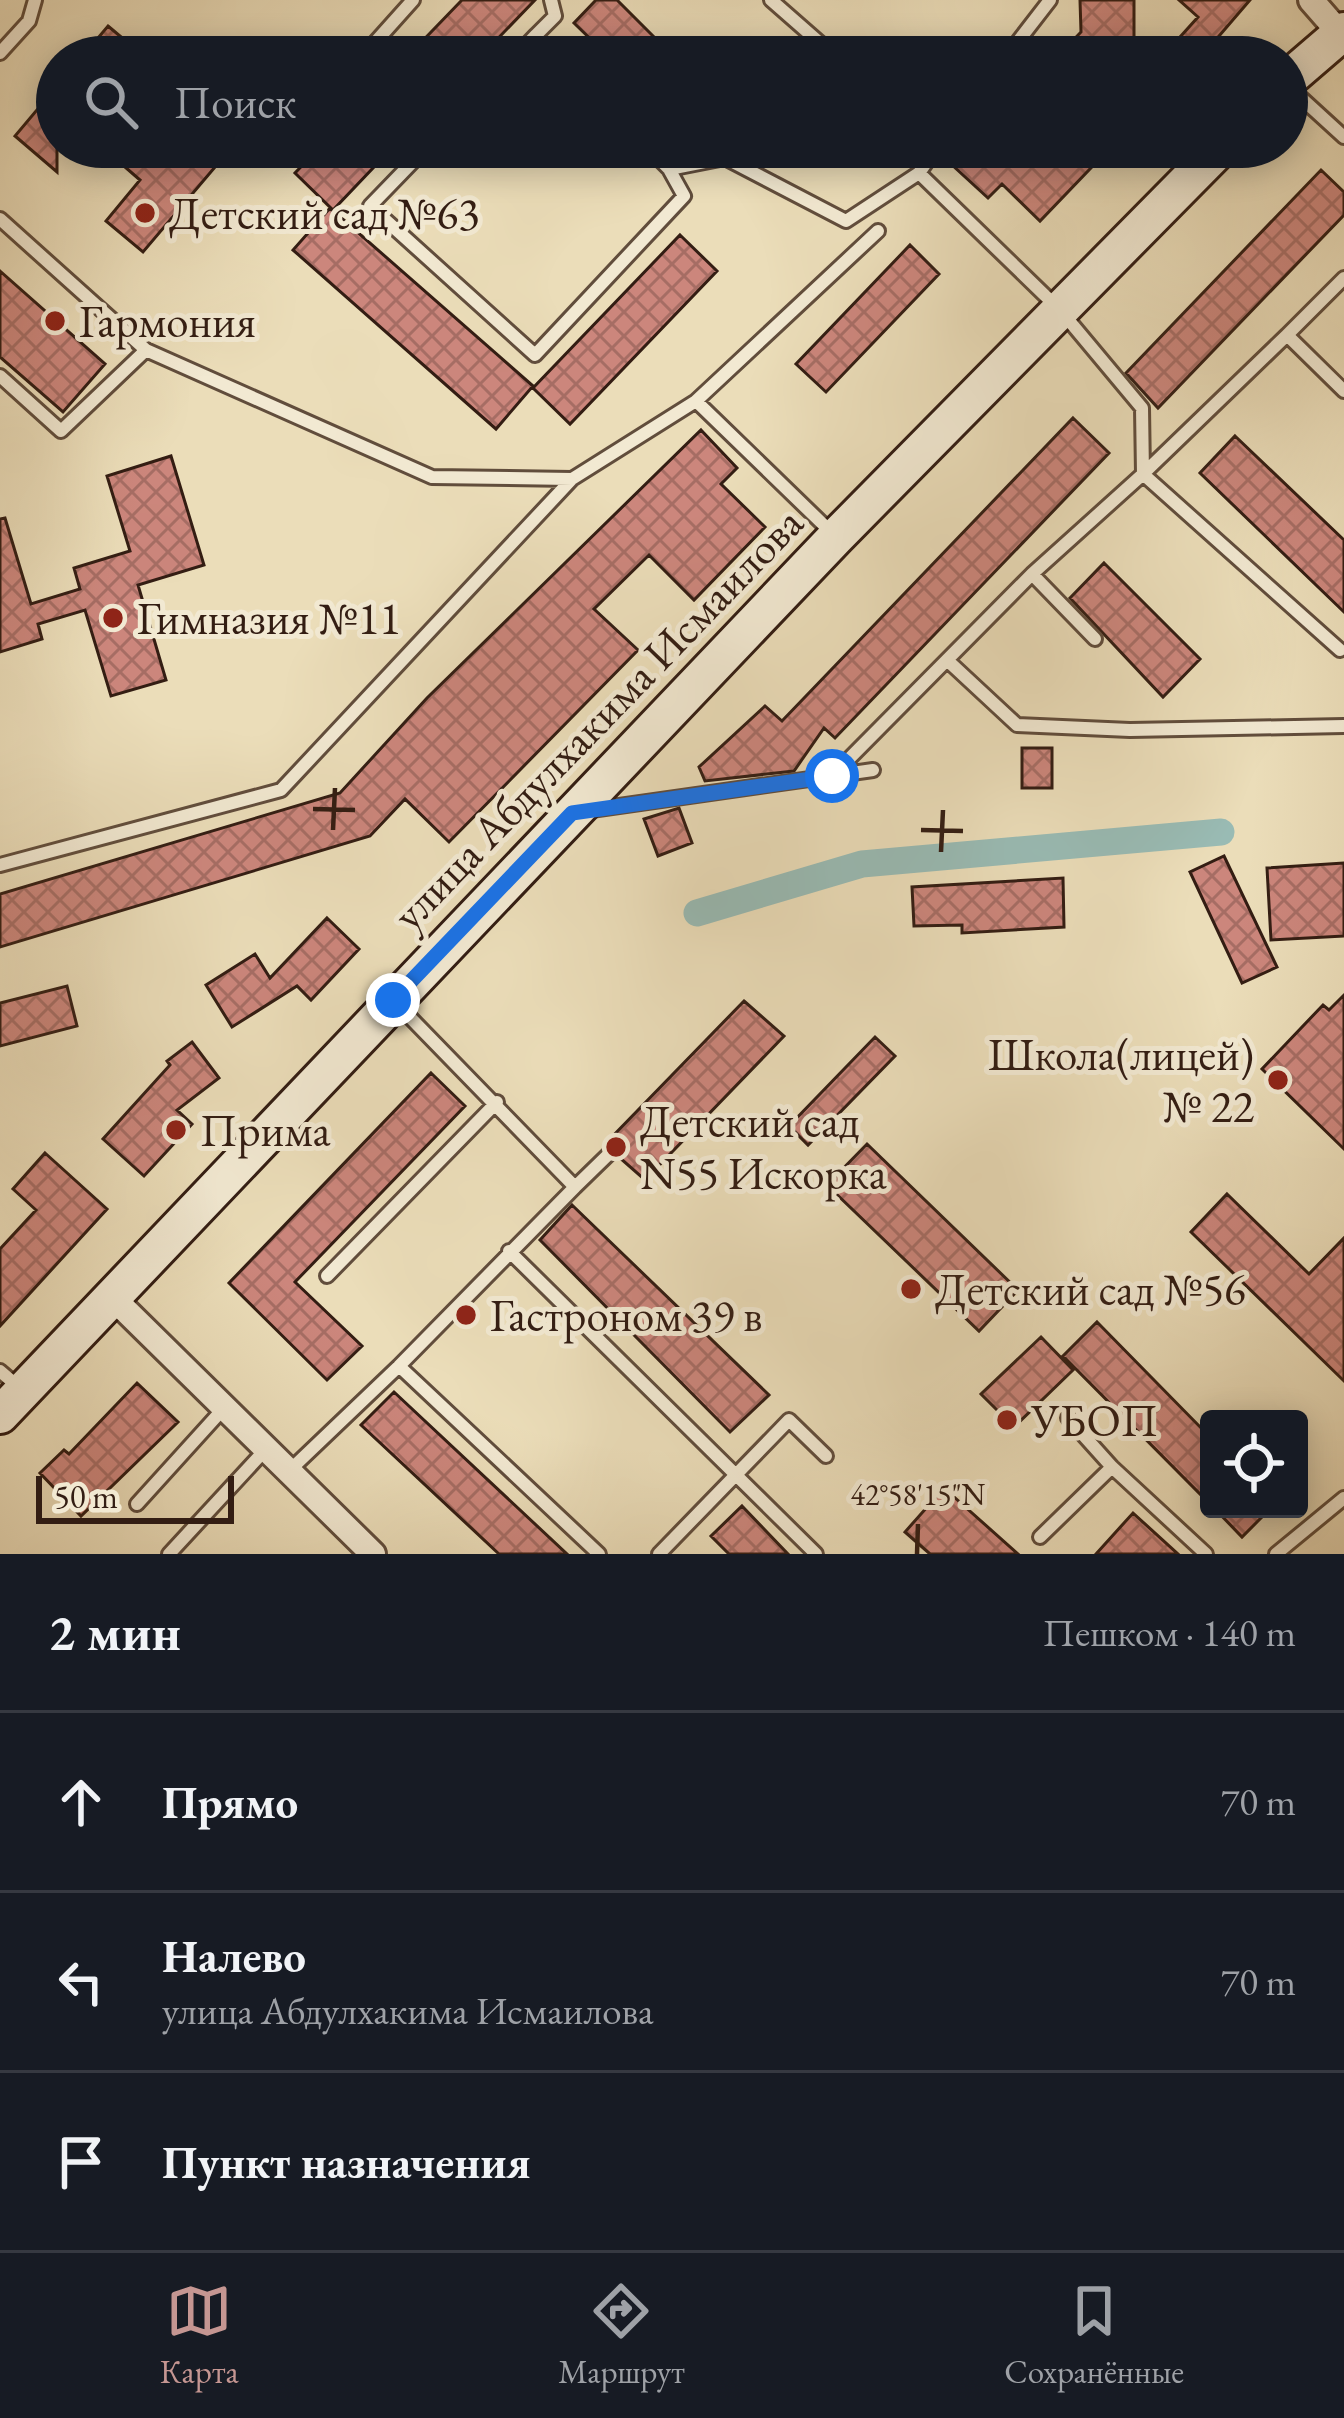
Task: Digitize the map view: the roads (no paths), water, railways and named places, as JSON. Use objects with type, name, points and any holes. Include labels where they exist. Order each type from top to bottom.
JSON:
[{"type":"main road","points":[[1308,64],[1342,32]]},
{"type":"main road","name":"улица Абдулхакима Исмаилова","points":[[8,1392],[110,1295],[836,537],[1201,168]]},
{"type":"street","points":[[1311,0],[1342,32]]},
{"type":"street","points":[[110,1295],[373,1554]]},
{"type":"lane","points":[[0,53],[29,21],[35,0]]},
{"type":"lane","points":[[380,36],[412,0]]},
{"type":"lane","points":[[536,35],[555,16],[551,0]]},
{"type":"lane","points":[[771,0],[812,36]]},
{"type":"lane","points":[[1022,36],[1050,0]]},
{"type":"lane","points":[[1308,103],[1344,136]]},
{"type":"lane","points":[[407,168],[370,206],[535,356],[684,196],[669,169],[674,168]]},
{"type":"lane","points":[[744,168],[846,221],[922,168]]},
{"type":"lane","points":[[919,173],[1061,311],[1142,408],[1143,474],[1340,650]]},
{"type":"lane","points":[[0,220],[146,350],[432,477],[572,479]]},
{"type":"lane","points":[[0,865],[281,790],[572,479],[696,401],[878,231]]},
{"type":"lane","points":[[832,776],[1033,574],[1344,278]]},
{"type":"lane","points":[[1287,335],[1344,392]]},
{"type":"lane","points":[[0,376],[61,431],[146,350]]},
{"type":"lane","points":[[696,401],[836,537]]},
{"type":"lane","points":[[1033,574],[1095,639]]},
{"type":"lane","points":[[946,660],[1017,725],[1130,730],[1344,726]]},
{"type":"lane","points":[[572,813],[874,770]]},
{"type":"lane","points":[[393,1000],[575,1187]]},
{"type":"lane","points":[[327,1276],[497,1102]]},
{"type":"lane","points":[[289,1471],[612,1151]]},
{"type":"lane","points":[[509,1251],[816,1554]]},
{"type":"lane","points":[[399,1366],[599,1554]]},
{"type":"lane","points":[[137,1504],[224,1408]]},
{"type":"lane","points":[[1068,1418],[1112,1467],[1206,1554]]},
{"type":"lane","points":[[658,1554],[789,1420],[826,1456]]},
{"type":"lane","points":[[169,1554],[266,1449]]},
{"type":"lane","points":[[1040,1538],[1112,1467]]},
{"type":"lane","points":[[1276,1554],[1344,1498]]},
{"type":"waterway","points":[[697,913],[862,864],[1221,832]]},
{"type":"place","name":"Детский сад №63","points":[[145,213]]},
{"type":"place","name":"Гармония","points":[[55,321]]},
{"type":"place","name":"Гимназия №11","points":[[113,618]]},
{"type":"place","name":"Школа(лицей) № 22","points":[[1278,1080]]},
{"type":"place","name":"Прима","points":[[176,1130]]},
{"type":"place","name":"Детский сад N55 Искорка","points":[[616,1147]]},
{"type":"place","name":"Детский сад №56","points":[[911,1289]]},
{"type":"place","name":"Гастроном 39 в","points":[[466,1315]]},
{"type":"place","name":"УБОП","points":[[1007,1420]]}]
